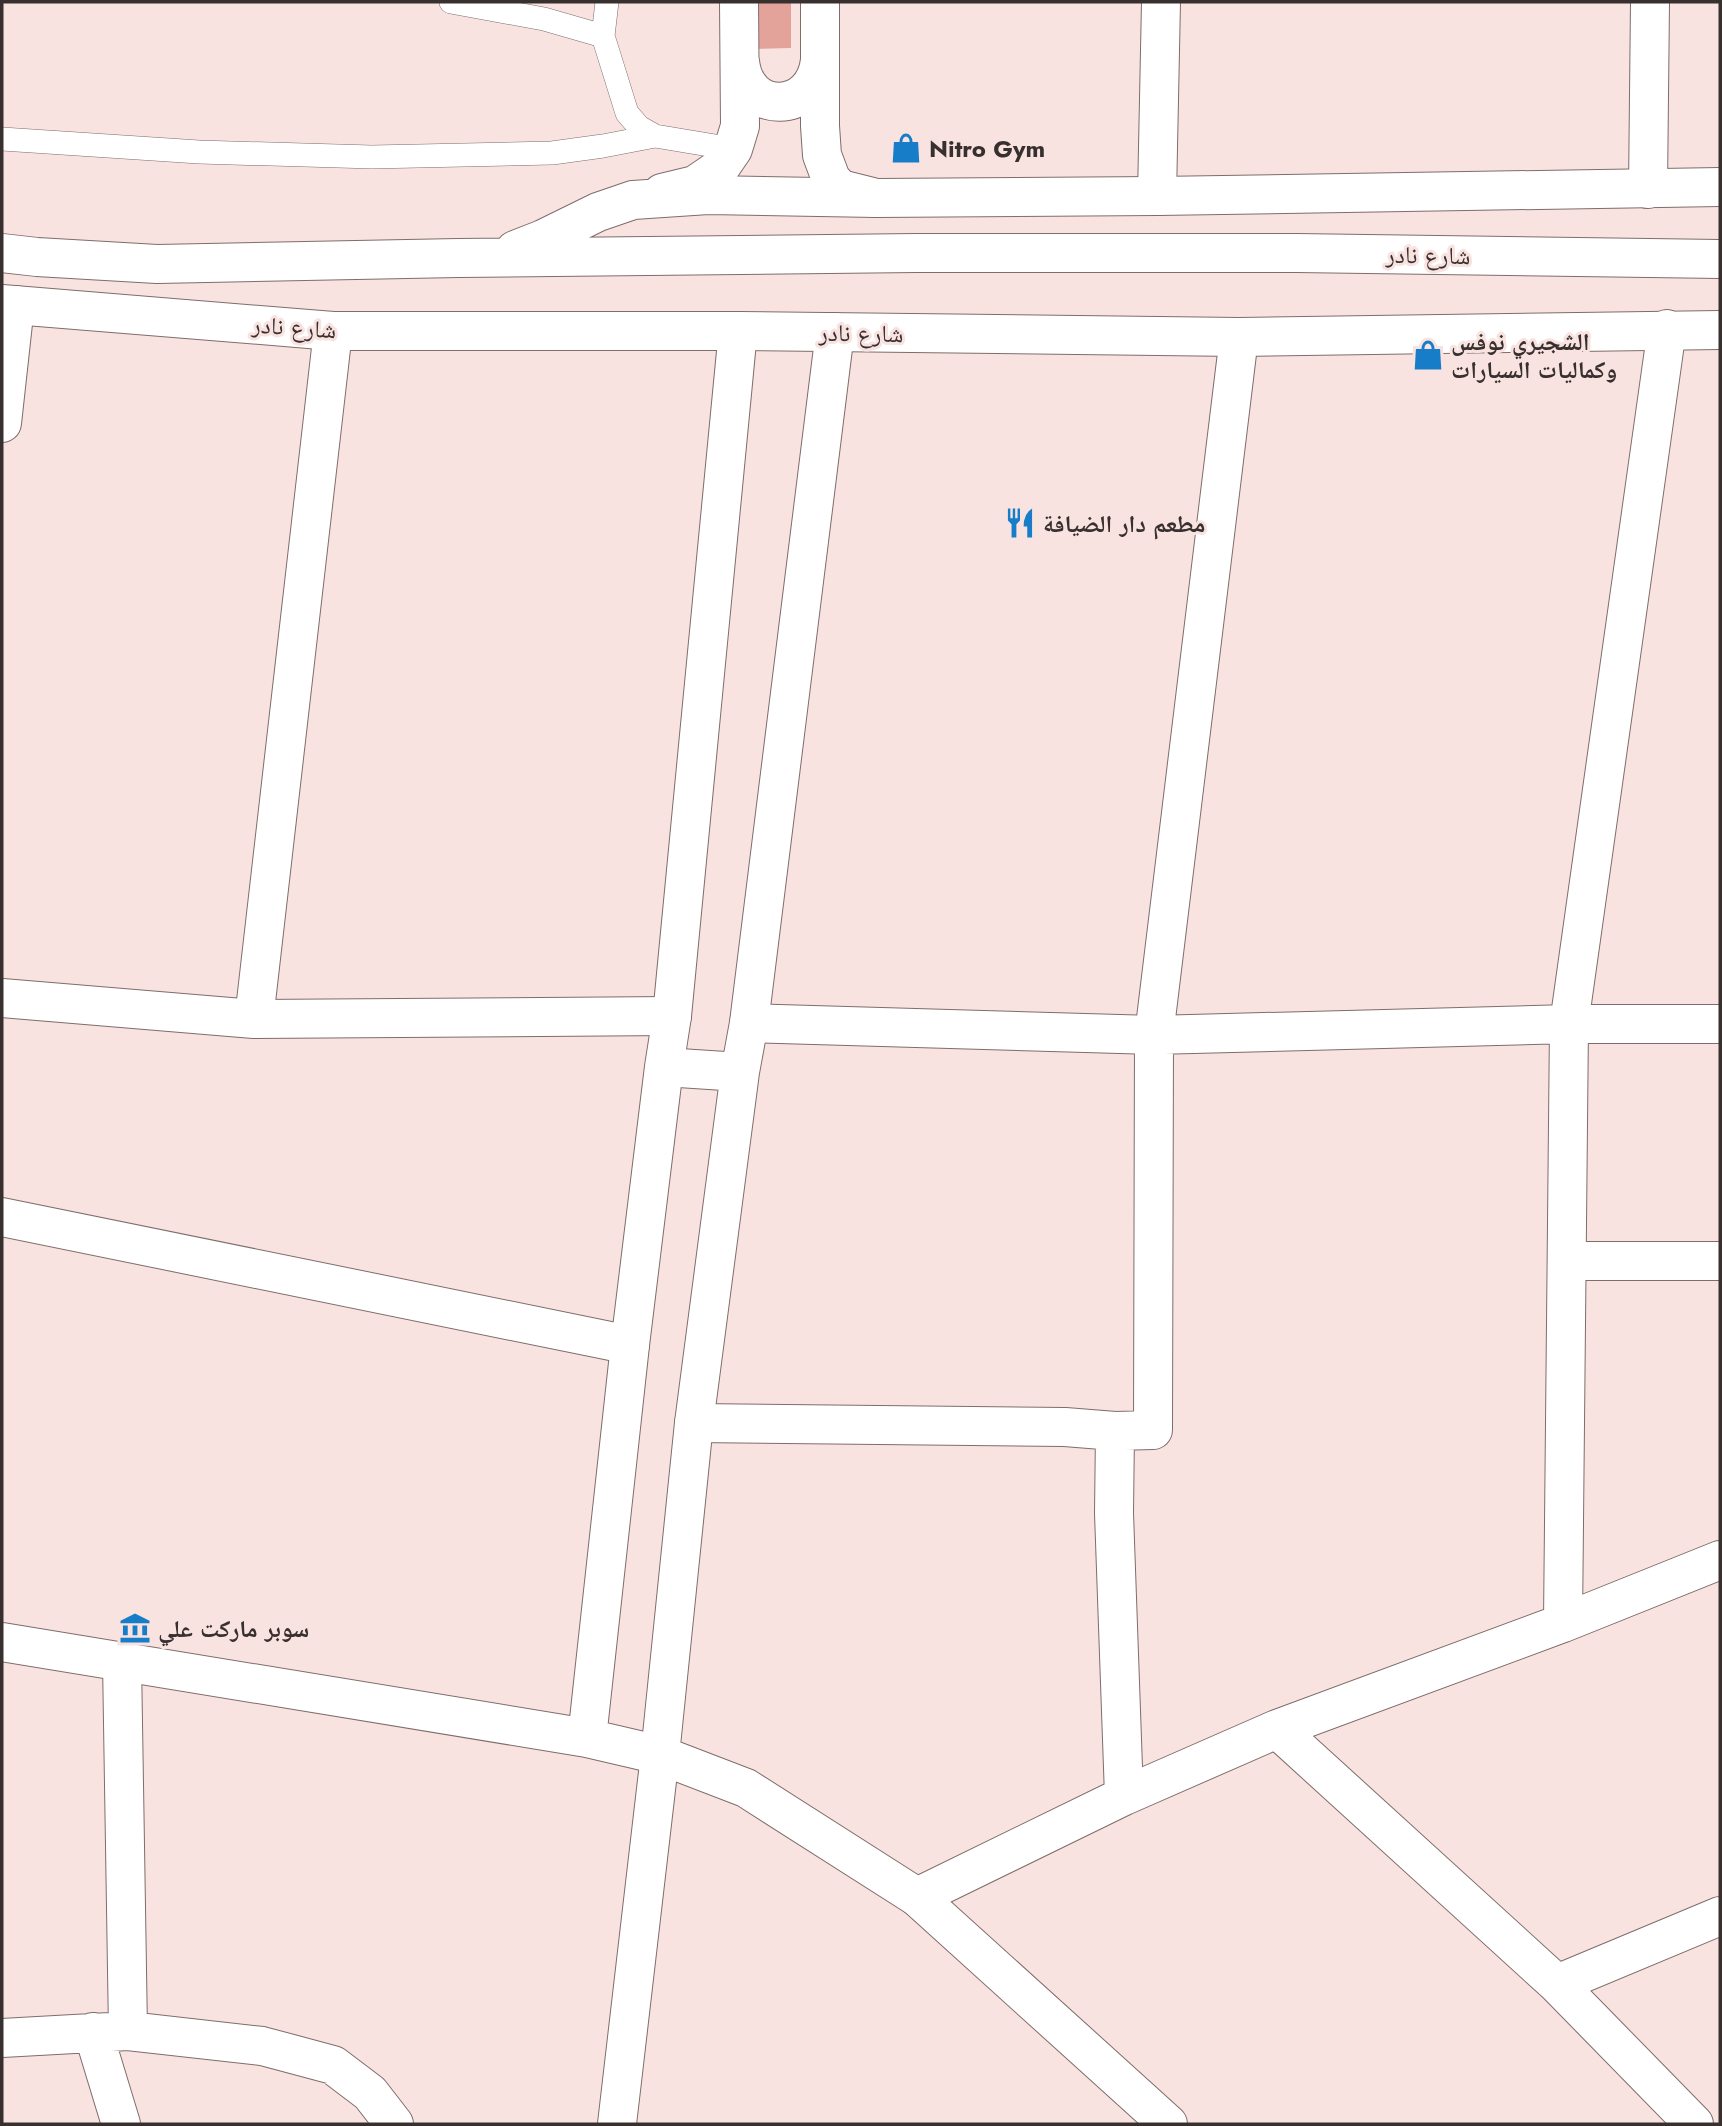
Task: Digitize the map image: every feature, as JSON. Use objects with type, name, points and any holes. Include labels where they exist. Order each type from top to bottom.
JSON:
[{"type":"street","points":[[458,258],[521,249],[598,212],[633,200],[695,185],[720,168],[733,149],[740,126],[739,2]]},
{"type":"street","points":[[820,2],[822,155],[831,179],[840,189],[877,198]]},
{"type":"street","points":[[1157,196],[1161,2]]},
{"type":"street","points":[[1648,189],[1650,2]]},
{"type":"street","points":[[740,59],[746,84],[755,94],[766,100],[779,102],[792,100],[813,85],[819,73],[820,60]]},
{"type":"street","points":[[633,200],[708,195],[877,198],[1157,196],[1720,187]]},
{"type":"street","name":"شارع نادر","points":[[2,253],[157,264],[916,253],[1296,253],[1720,259]]},
{"type":"street","points":[[2,423],[8,305]]},
{"type":"street","name":"شارع نادر","points":[[8,305],[333,331],[738,331],[1239,337],[1720,330]]},
{"type":"street","points":[[1563,1623],[1569,1024],[1667,329]]},
{"type":"street","points":[[254,1019],[333,331]]},
{"type":"street","points":[[587,1738],[630,1345],[672,1016],[738,331]]},
{"type":"street","points":[[617,2124],[660,1755],[694,1423],[740,1072],[749,1023],[835,332]]},
{"type":"street","points":[[694,1423],[1065,1427],[1115,1432],[1153,1430],[1154,1035],[1239,337]]},
{"type":"street","points":[[2,998],[254,1019],[672,1016]]},
{"type":"street","points":[[749,1023],[1154,1035],[1569,1024],[1720,1024]]},
{"type":"street","points":[[664,1067],[740,1072]]},
{"type":"street","points":[[2,1216],[630,1345]]},
{"type":"street","points":[[1568,1261],[1720,1261]]},
{"type":"street","points":[[1115,1432],[1114,1513],[1124,1796]]},
{"type":"street","points":[[917,1897],[1124,1796],[1277,1728],[1563,1623],[1720,1560]]},
{"type":"street","points":[[2,1642],[587,1738],[660,1755],[746,1788],[917,1897],[1168,2124]]},
{"type":"street","points":[[121,1661],[111,2031],[121,2124]]},
{"type":"street","points":[[1277,1728],[1557,1984],[1694,2124]]},
{"type":"street","points":[[1557,1984],[1720,1916]]},
{"type":"street","points":[[2,2038],[111,2031],[262,2046],[333,2065],[370,2093],[394,2124]]},
{"type":"lane","points":[[451,2],[544,19],[603,36]]},
{"type":"lane","points":[[607,2],[603,36],[627,113],[639,127],[655,136],[733,149]]},
{"type":"lane","points":[[2,139],[199,152],[372,157],[551,153],[655,136]]},
{"type":"shaded area","points":[[750,2],[791,2],[791,48],[750,49]]},
{"type":"place","name":"Nitro Gym","points":[[906,148]]},
{"type":"place","name":"الشجيري نوفس وكماليات السيارات","points":[[1428,355]]},
{"type":"place","name":"مطعم دار الضيافة","points":[[1020,523]]},
{"type":"place","name":"سوبر ماركت علي","points":[[135,1628]]}]
